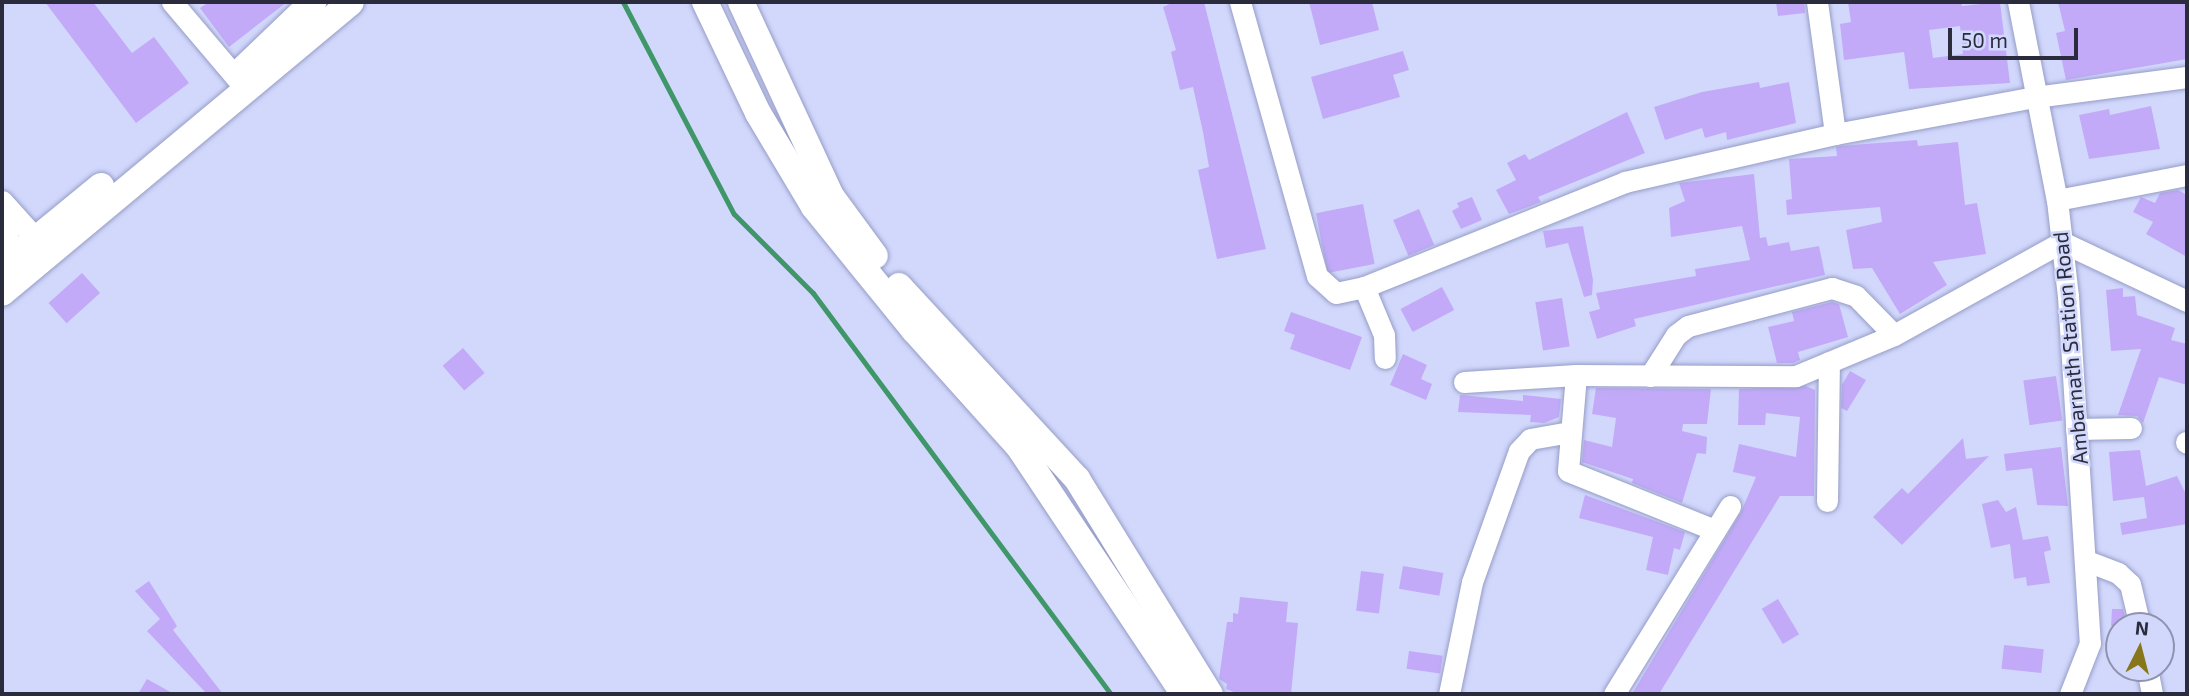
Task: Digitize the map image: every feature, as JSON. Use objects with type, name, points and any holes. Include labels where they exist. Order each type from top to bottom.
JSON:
[{"type":"main road","points":[[240,82],[313,2]]},
{"type":"main road","points":[[9,274],[240,82],[351,2]]},
{"type":"main road","points":[[705,2],[758,113],[814,208],[914,330],[1019,447],[1184,694]]},
{"type":"main road","points":[[741,2],[831,196],[893,280],[1077,479],[1210,694]]},
{"type":"street","points":[[172,2],[240,82]]},
{"type":"street","points":[[1240,2],[1317,276],[1336,293],[1364,287],[1625,182],[1835,134],[2035,97],[2187,77]]},
{"type":"street","points":[[1817,2],[1835,134]]},
{"type":"street","name":"Ambarnath Station Road","points":[[2018,2],[2057,200],[2087,561],[2090,643],[2070,694]]},
{"type":"street","points":[[2057,200],[2187,175]]},
{"type":"street","points":[[2,201],[42,246]]},
{"type":"street","points":[[2,215],[9,274]]},
{"type":"street","points":[[1464,382],[1576,375],[1796,376],[1894,335],[2062,242],[2187,301]]},
{"type":"street","points":[[1364,287],[1384,335],[1385,358]]},
{"type":"street","points":[[1650,376],[1676,335],[1688,326],[1832,288],[1856,296],[1894,335]]},
{"type":"street","points":[[1828,501],[1829,362]]},
{"type":"street","points":[[1576,375],[1566,465],[1576,477],[1715,530]]},
{"type":"street","points":[[2076,429],[2131,428]]},
{"type":"street","points":[[1449,694],[1472,582],[1519,451],[1530,439],[1570,432]]},
{"type":"street","points":[[1614,694],[1730,506]]},
{"type":"street","points":[[2087,561],[2111,569],[2130,583],[2137,612]]},
{"type":"building","points":[[45,2],[93,2],[132,53],[154,37],[189,83],[136,123]]},
{"type":"building","points":[[209,2],[287,2],[229,47],[200,8]]},
{"type":"building","points":[[1174,2],[1204,2],[1266,249],[1217,259],[1198,170],[1209,167],[1203,132],[1193,87],[1180,90],[1171,52],[1176,50],[1163,7]]},
{"type":"building","points":[[1309,2],[1372,2],[1379,30],[1320,45]]},
{"type":"building","points":[[1776,2],[1804,2],[1805,13],[1778,16]]},
{"type":"building","points":[[1848,2],[1961,2],[1962,6],[2000,2],[2010,83],[1909,89],[1904,52],[1844,60],[1840,24],[1851,22]],"holes":[[[1960,26],[1963,54],[1933,58],[1929,30]]]},
{"type":"building","points":[[2058,2],[2187,2],[2187,59],[2066,80],[2056,33],[2065,31]]},
{"type":"building","points":[[1403,51],[1409,70],[1393,75],[1400,97],[1323,119],[1311,77]]},
{"type":"building","points":[[1759,82],[1760,88],[1789,82],[1796,123],[1727,140],[1726,132],[1705,138],[1702,128],[1665,140],[1654,107],[1702,92]]},
{"type":"building","points":[[2151,106],[2160,149],[2089,159],[2079,115],[2109,109],[2110,115]]},
{"type":"building","points":[[1627,112],[1645,153],[1538,197],[1541,202],[1509,214],[1496,190],[1516,180],[1507,163],[1525,154],[1529,160]]},
{"type":"building","points":[[1917,140],[1918,146],[1958,142],[1965,205],[1977,203],[1986,254],[1933,262],[1947,285],[1900,314],[1872,268],[1853,269],[1846,230],[1882,222],[1880,207],[1787,215],[1786,200],[1792,199],[1789,159],[1837,156],[1836,147],[1840,146]]},
{"type":"building","points":[[1754,174],[1760,238],[1766,237],[1768,246],[1789,242],[1791,251],[1819,246],[1825,275],[1634,319],[1636,326],[1597,339],[1589,312],[1600,309],[1596,293],[1696,276],[1695,269],[1750,260],[1742,226],[1671,237],[1669,208],[1685,201],[1679,183]]},
{"type":"building","points":[[2178,190],[2187,195],[2187,257],[2146,234],[2153,222],[2133,212],[2141,197],[2155,203],[2160,193]]},
{"type":"building","points":[[1472,197],[1482,220],[1461,229],[1452,211],[1459,207],[1457,203]]},
{"type":"building","points":[[1363,204],[1375,264],[1328,273],[1316,213]]},
{"type":"building","points":[[1419,209],[1434,245],[1408,256],[1393,220]]},
{"type":"building","points":[[1583,226],[1593,280],[1592,295],[1584,297],[1568,243],[1546,248],[1543,231]]},
{"type":"building","points":[[82,273],[100,293],[67,323],[49,303]]},
{"type":"building","points":[[1442,287],[1454,310],[1413,332],[1401,309]]},
{"type":"building","points":[[2123,288],[2123,297],[2135,296],[2137,315],[2175,328],[2171,340],[2187,344],[2187,385],[2159,377],[2143,423],[2137,416],[2118,415],[2141,349],[2111,351],[2106,290]]},
{"type":"building","points":[[1562,298],[1570,346],[1543,351],[1535,302]]},
{"type":"building","points":[[1832,302],[1839,304],[1848,337],[1798,352],[1800,360],[1793,363],[1777,363],[1768,327],[1794,321],[1792,312]]},
{"type":"building","points":[[1291,312],[1362,337],[1350,370],[1290,349],[1295,335],[1284,331]]},
{"type":"building","points":[[463,348],[485,373],[464,391],[443,366]]},
{"type":"building","points":[[1403,354],[1427,365],[1421,379],[1432,384],[1426,400],[1390,385]]},
{"type":"building","points":[[1850,371],[1866,380],[1847,411],[1841,408],[1842,385]]},
{"type":"building","points":[[2056,376],[2062,421],[2030,425],[2023,381]]},
{"type":"building","points":[[1806,386],[1815,390],[1814,496],[1780,496],[1659,694],[1632,694],[1741,512],[1756,477],[1733,472],[1739,444],[1796,457],[1800,417],[1766,413],[1765,425],[1738,425],[1739,389]]},
{"type":"building","points":[[1596,388],[1711,389],[1707,424],[1683,424],[1682,431],[1707,437],[1706,454],[1697,453],[1682,503],[1632,483],[1633,479],[1582,462],[1584,440],[1612,447],[1616,418],[1592,414]]},
{"type":"building","points":[[1460,395],[1523,401],[1523,395],[1561,399],[1559,417],[1544,423],[1530,422],[1531,415],[1458,412]]},
{"type":"building","points":[[1963,438],[1966,459],[1989,456],[1902,545],[1873,517],[1902,488],[1908,494]]},
{"type":"building","points":[[2061,447],[2068,506],[2037,505],[2032,468],[2006,471],[2004,454]]},
{"type":"building","points":[[2140,450],[2146,486],[2177,476],[2187,496],[2187,524],[2122,535],[2120,523],[2147,518],[2144,497],[2113,501],[2109,452]]},
{"type":"building","points":[[1585,495],[1685,532],[1680,550],[1674,548],[1668,575],[1646,570],[1653,537],[1579,518]]},
{"type":"building","points":[[1998,500],[2006,512],[2016,507],[2023,540],[2048,536],[2051,550],[2044,552],[2050,583],[2027,586],[2026,577],[2014,579],[2010,544],[1991,548],[1982,504]]},
{"type":"building","points":[[1403,566],[1443,573],[1439,596],[1399,589]]},
{"type":"building","points":[[1361,571],[1384,574],[1379,614],[1356,611]]},
{"type":"building","points":[[149,581],[177,626],[173,630],[223,694],[207,694],[147,631],[160,619],[135,591]]},
{"type":"building","points":[[1240,597],[1288,602],[1286,622],[1298,623],[1291,694],[1239,694],[1226,689],[1227,684],[1219,679],[1227,622],[1233,622],[1233,613],[1238,614]]},
{"type":"building","points":[[1778,599],[1799,634],[1783,644],[1762,609]]},
{"type":"building","points":[[2112,609],[2123,609],[2124,612],[2112,612]]},
{"type":"building","points":[[2004,645],[2044,649],[2041,673],[2001,669]]},
{"type":"building","points":[[1409,651],[1443,656],[1440,674],[1406,669]]},
{"type":"building","points":[[147,679],[174,694],[138,694]]},
{"type":"waterway","points":[[623,2],[734,214],[813,293],[1111,694]]}]
